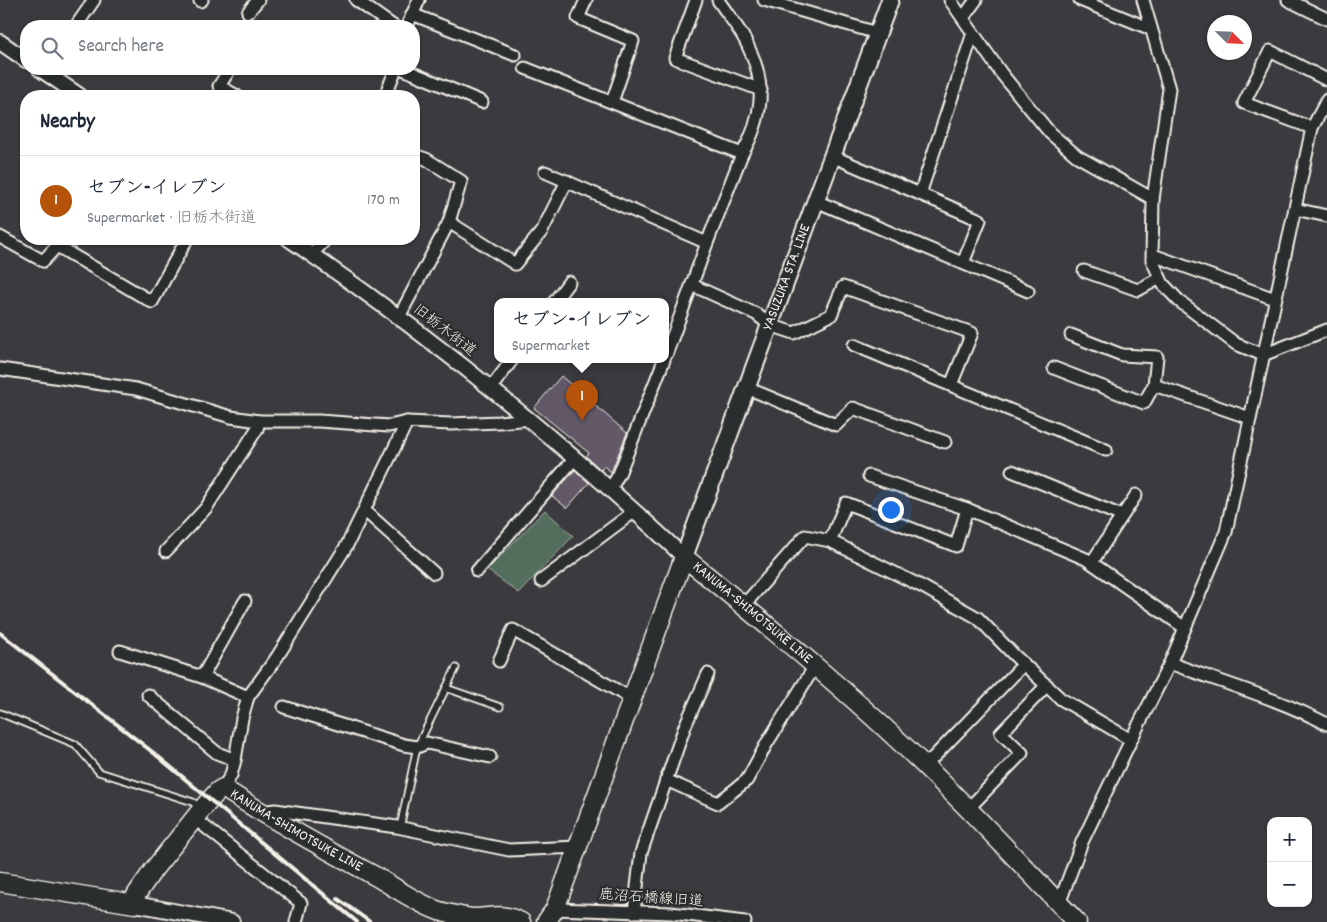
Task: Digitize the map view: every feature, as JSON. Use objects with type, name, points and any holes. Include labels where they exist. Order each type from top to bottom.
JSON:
[{"type":"main road","name":"YASUZUKA STA. LINE","points":[[684,557],[890,0]]},
{"type":"main road","name":"KANUMA-SHIMOTSUKE LINE","points":[[550,916],[578,847],[684,557],[815,666],[925,766],[1077,922]]},
{"type":"main road","name":"KANUMA-SHIMOTSUKE LINE","points":[[135,904],[136,895],[140,887],[197,814],[223,788],[259,812],[415,900],[458,916],[476,918],[506,916],[521,922]]},
{"type":"main road","points":[[0,882],[135,904]]},
{"type":"street","points":[[80,20],[94,0]]},
{"type":"street","points":[[248,12],[258,0]]},
{"type":"street","points":[[356,0],[384,20]]},
{"type":"street","points":[[410,20],[419,0]]},
{"type":"street","points":[[586,0],[578,18],[633,41],[612,102]]},
{"type":"street","points":[[696,0],[675,58],[761,90]]},
{"type":"street","points":[[669,347],[707,243],[757,119],[761,90],[760,82],[748,46],[718,0]]},
{"type":"street","points":[[764,0],[877,33]]},
{"type":"street","points":[[950,0],[1001,73],[1050,133],[1077,156],[1153,199]]},
{"type":"street","points":[[963,18],[976,0]]},
{"type":"street","points":[[1080,0],[1151,29]]},
{"type":"street","points":[[1143,0],[1170,89],[1153,199],[1152,260],[1163,284],[1187,307],[1236,344],[1263,356],[1327,330]]},
{"type":"street","points":[[1288,0],[1327,19]]},
{"type":"street","points":[[412,14],[516,55]]},
{"type":"street","points":[[920,194],[973,33]]},
{"type":"street","points":[[0,42],[20,56]]},
{"type":"street","points":[[1312,128],[1244,103],[1270,51],[1327,80]]},
{"type":"street","points":[[525,68],[742,154]]},
{"type":"street","points":[[50,75],[71,90]]},
{"type":"street","points":[[226,75],[219,86],[227,90]]},
{"type":"street","points":[[387,90],[394,75]]},
{"type":"street","points":[[417,75],[482,102]]},
{"type":"street","points":[[1060,904],[1082,842],[1170,663],[1226,532],[1312,128],[1327,100]]},
{"type":"street","points":[[832,156],[980,220],[963,263]]},
{"type":"street","points":[[399,317],[450,222],[460,181],[420,158]]},
{"type":"street","points":[[545,172],[707,243]]},
{"type":"street","points":[[450,222],[515,264],[542,231],[567,181]]},
{"type":"street","points":[[816,201],[1028,291]]},
{"type":"street","points":[[1295,209],[1327,216]]},
{"type":"street","points":[[0,237],[43,261],[56,245]]},
{"type":"street","points":[[63,245],[152,302],[184,245]]},
{"type":"street","name":"旧栃木街道","points":[[298,245],[399,317],[530,419],[635,511],[684,557]]},
{"type":"street","points":[[312,254],[320,245]]},
{"type":"street","points":[[1152,255],[1275,299]]},
{"type":"street","points":[[1084,271],[1138,290],[1160,278]]},
{"type":"street","points":[[557,298],[569,282]]},
{"type":"street","points":[[692,285],[756,314],[770,325],[794,333],[831,315],[843,287],[972,333],[951,385]]},
{"type":"street","points":[[1054,368],[1144,403],[1154,385],[1156,357],[1122,355],[1071,335]]},
{"type":"street","points":[[854,345],[1106,450]]},
{"type":"street","points":[[491,388],[510,363]]},
{"type":"street","points":[[610,490],[619,474],[663,363]]},
{"type":"street","points":[[0,369],[136,389],[231,417],[259,421],[319,421],[389,426],[407,422],[451,424],[530,419]]},
{"type":"street","points":[[1154,385],[1250,418]]},
{"type":"street","points":[[747,388],[836,425],[853,408],[944,442]]},
{"type":"street","points":[[166,551],[206,508],[257,429],[259,421]]},
{"type":"street","points":[[223,788],[231,775],[248,697],[277,657],[347,545],[407,422]]},
{"type":"street","points":[[477,571],[575,458]]},
{"type":"street","points":[[1012,471],[1122,516]]},
{"type":"street","points":[[869,476],[967,509],[1086,558],[1185,628]]},
{"type":"street","points":[[1092,562],[1136,495]]},
{"type":"street","points":[[830,542],[846,503],[956,546],[967,509]]},
{"type":"street","points":[[364,510],[434,573]]},
{"type":"street","points":[[541,581],[635,511]]},
{"type":"street","points":[[744,605],[805,536],[830,542],[923,587],[978,618],[1061,699],[1131,740]]},
{"type":"street","points":[[202,676],[245,601]]},
{"type":"street","points":[[499,661],[513,630],[632,699]]},
{"type":"street","points":[[120,651],[202,676],[248,697]]},
{"type":"street","points":[[1170,663],[1258,694],[1309,714],[1327,724]]},
{"type":"street","points":[[925,766],[1024,664]]},
{"type":"street","points":[[666,780],[718,803],[747,780],[815,666]]},
{"type":"street","points":[[634,912],[641,853],[685,726],[708,674]]},
{"type":"street","points":[[968,809],[1022,753],[1002,733],[1047,685]]},
{"type":"street","points":[[148,695],[217,753],[235,760]]},
{"type":"street","points":[[284,707],[404,745],[417,747],[427,743],[490,757]]},
{"type":"street","points":[[259,812],[275,810],[400,828],[509,850],[578,847]]},
{"type":"street","points":[[197,814],[301,903],[296,922]]},
{"type":"street","points":[[135,904],[232,922]]},
{"type":"street","name":"鹿沼石橋線旧道","points":[[550,916],[634,912],[671,913],[745,922]]},
{"type":"lane","points":[[400,828],[417,747],[456,668]]},
{"type":"lane","points":[[446,688],[500,707]]},
{"type":"lane","points":[[0,713],[75,744],[98,772],[193,802],[197,814]]},
{"type":"green space","points":[[545,510],[573,536],[519,593],[487,570]]},
{"type":"building","points":[[561,376],[627,433],[611,472],[604,466],[601,470],[586,456],[589,453],[534,408]]},
{"type":"building","points":[[575,470],[589,483],[567,508],[552,496]]},
{"type":"railway","points":[[0,633],[155,754],[357,922]]},
{"type":"railway","points":[[338,899],[370,922]]},
{"type":"place","name":"セブン-イレブン","points":[[582,421]]}]
